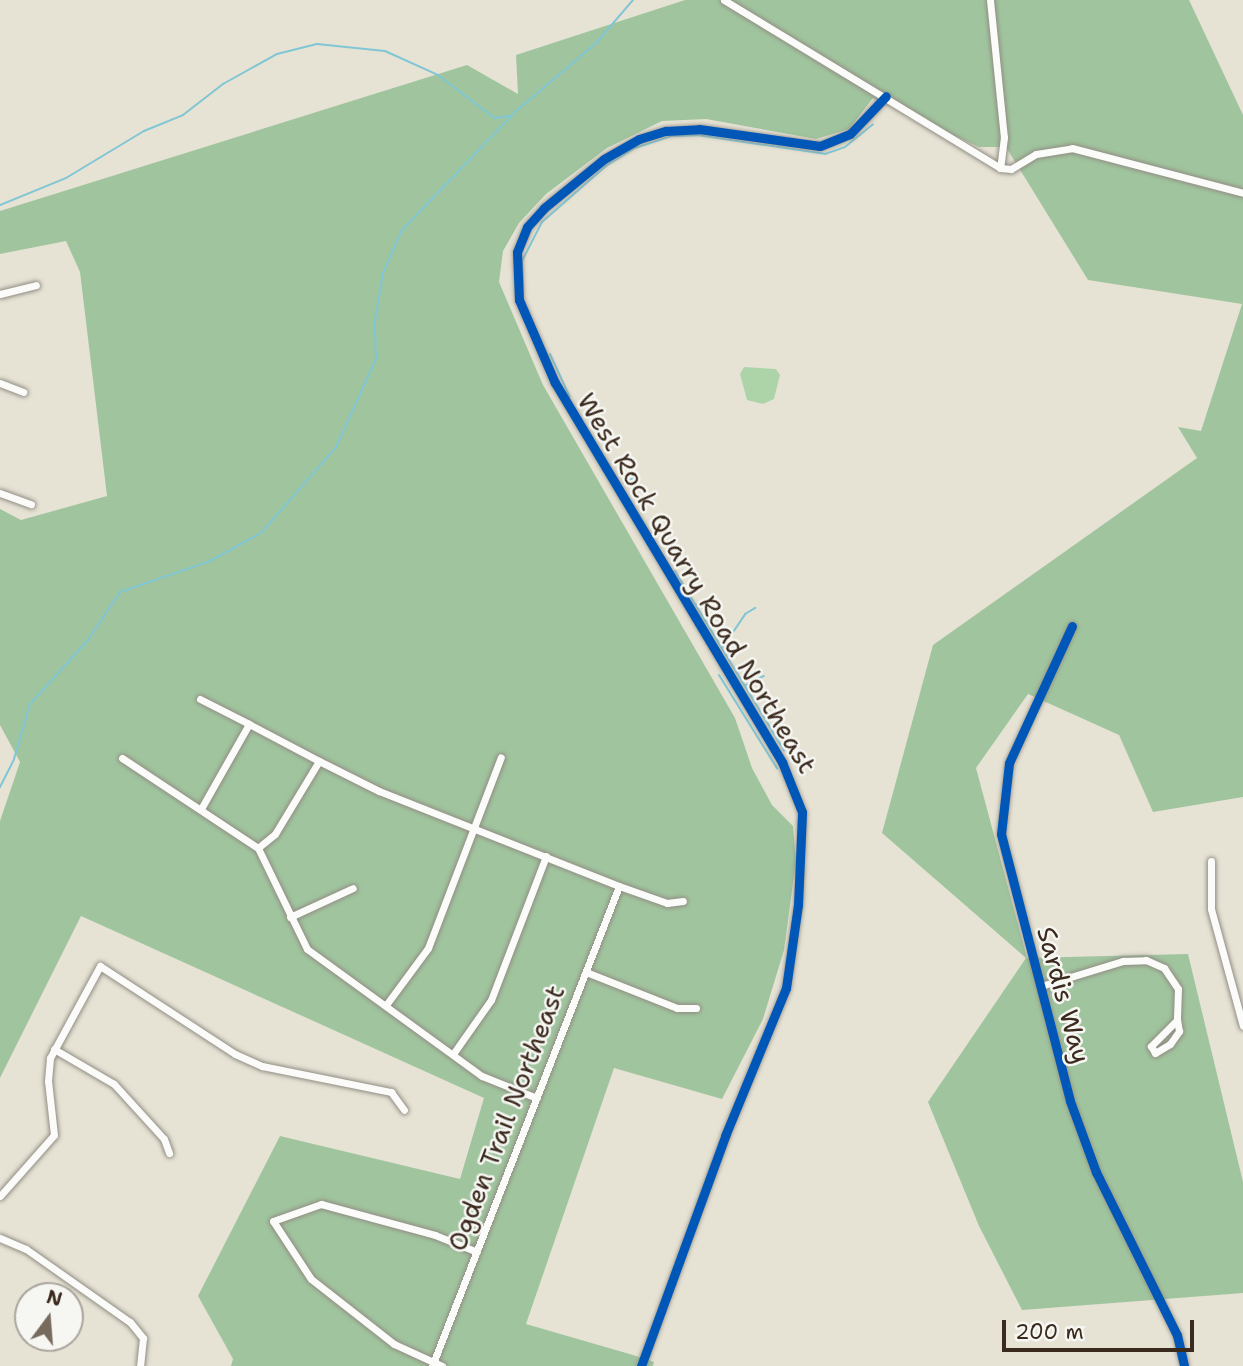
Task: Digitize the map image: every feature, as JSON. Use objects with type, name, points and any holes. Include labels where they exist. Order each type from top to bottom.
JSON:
[{"type":"street","points":[[723,0],[886,96],[1000,168],[1011,169],[1036,154],[1072,148],[1243,193]]},
{"type":"street","points":[[990,0],[1004,137],[1000,168]]},
{"type":"street","name":"West Rock Quarry Road Northeast","points":[[642,1366],[712,1172],[786,988],[798,905],[802,812],[786,768],[559,390],[522,308],[516,257],[524,232],[544,208],[604,159],[639,139],[666,131],[705,129],[820,146],[850,134],[886,96]]},
{"type":"street","points":[[0,294],[36,285]]},
{"type":"street","points":[[0,383],[23,392]]},
{"type":"street","points":[[0,493],[31,504]]},
{"type":"street","name":"Sardis Way","points":[[1072,626],[1009,763],[1003,791],[1001,834],[1070,1101],[1096,1171],[1177,1335],[1184,1366]]},
{"type":"street","points":[[200,699],[379,791],[476,827],[619,886],[667,903],[683,901]]},
{"type":"street","points":[[201,809],[249,724]]},
{"type":"street","points":[[386,1005],[428,948],[501,757]]},
{"type":"street","points":[[122,758],[258,848],[307,949],[482,1076],[537,1098]]},
{"type":"street","points":[[258,848],[275,834],[319,761]]},
{"type":"street","points":[[453,1054],[491,1000],[546,856]]},
{"type":"street","points":[[1211,861],[1211,909],[1243,1026]]},
{"type":"street","name":"Ogden Trail Northeast","points":[[433,1364],[619,886]]},
{"type":"street","points":[[290,917],[353,888]]},
{"type":"street","points":[[1041,986],[1124,961],[1146,960],[1164,968],[1178,989],[1179,1031],[1170,1044],[1155,1053],[1151,1046],[1177,1020]]},
{"type":"street","points":[[0,1196],[54,1135],[47,1070],[54,1049],[100,966],[243,1058],[391,1092],[404,1110]]},
{"type":"street","points":[[586,972],[677,1008],[696,1008]]},
{"type":"street","points":[[54,1049],[124,1093],[164,1139],[169,1153]]},
{"type":"street","points":[[442,1366],[394,1344],[311,1279],[273,1221],[321,1205],[435,1235],[477,1251]]},
{"type":"street","points":[[0,1238],[26,1249],[130,1322],[142,1338],[145,1351],[141,1366]]},
{"type":"green space","points":[[685,0],[1189,0],[1243,115],[1243,797],[1153,812],[1119,735],[1028,694],[976,768],[1027,958],[1188,954],[1243,1182],[1243,1293],[1022,1310],[979,1226],[928,1102],[1026,958],[882,833],[933,645],[1197,458],[1178,427],[1201,431],[1242,304],[1088,280],[1006,147],[979,147],[873,98],[849,129],[816,139],[706,119],[662,121],[607,148],[546,194],[519,223],[503,251],[499,282],[543,385],[735,718],[752,768],[772,805],[793,826],[796,861],[784,950],[763,1019],[722,1099],[614,1068],[526,1324],[633,1355],[654,1362],[653,1366],[231,1366],[233,1359],[198,1296],[280,1136],[460,1179],[484,1098],[81,916],[0,1078],[0,821],[20,762],[0,725],[0,509],[21,520],[107,496],[80,272],[66,241],[0,254],[0,211],[467,65],[518,94],[516,55]]},
{"type":"green space","points":[[744,367],[776,369],[780,375],[774,399],[763,404],[747,400],[740,374]]},
{"type":"waterway","points":[[0,787],[14,759],[30,704],[88,640],[120,592],[210,561],[261,533],[336,447],[376,359],[375,321],[383,273],[402,230],[515,112],[596,43],[633,0]]},
{"type":"waterway","points":[[0,205],[66,178],[144,131],[183,115],[223,84],[277,54],[317,44],[385,51],[438,75],[494,118],[511,116]]},
{"type":"waterway","points":[[523,287],[522,261],[542,222],[606,166],[635,148],[673,136],[697,135],[825,154],[845,147],[873,124]]},
{"type":"waterway","points":[[550,354],[570,397]]},
{"type":"waterway","points":[[624,483],[637,476]]},
{"type":"waterway","points":[[675,571],[784,750]]},
{"type":"waterway","points":[[696,605],[706,601]]},
{"type":"waterway","points":[[723,647],[745,614],[755,608]]},
{"type":"waterway","points":[[719,675],[777,768]]},
{"type":"waterway","points":[[746,685],[764,676]]},
{"type":"cycle path","points":[[641,1366],[725,1136],[786,988],[798,905],[802,812],[782,762],[555,383],[519,300],[517,252],[527,227],[544,208],[604,159],[639,139],[666,131],[699,129],[820,146],[850,134],[886,96]]},
{"type":"cycle path","points":[[1072,626],[1009,763],[1001,834],[1070,1101],[1096,1172],[1177,1335],[1184,1366]]}]
